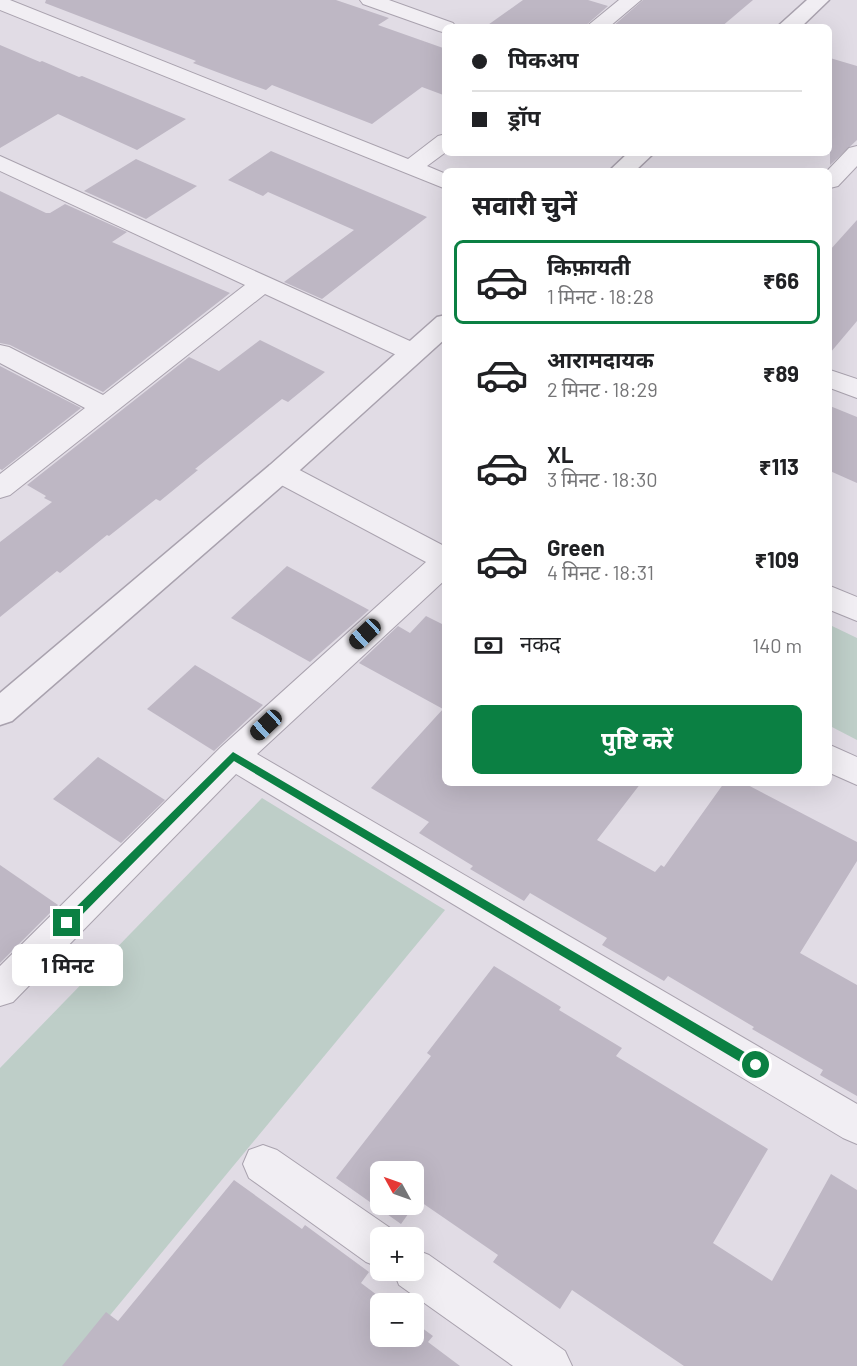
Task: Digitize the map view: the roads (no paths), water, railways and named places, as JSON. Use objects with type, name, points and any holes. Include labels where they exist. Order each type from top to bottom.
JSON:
[{"type":"street","points":[[370,0],[442,26]]},
{"type":"street","points":[[600,24],[631,0]]},
{"type":"street","points":[[791,24],[819,0]]},
{"type":"street","points":[[0,3],[18,19],[442,180]]},
{"type":"street","points":[[410,168],[442,144]]},
{"type":"street","points":[[832,179],[857,153]]},
{"type":"street","points":[[624,168],[638,156]]},
{"type":"street","points":[[0,162],[261,285],[412,352]]},
{"type":"street","points":[[0,488],[261,285]]},
{"type":"street","points":[[0,712],[280,472],[442,326]]},
{"type":"street","points":[[0,353],[105,407]]},
{"type":"street","points":[[832,379],[857,389]]},
{"type":"street","points":[[280,472],[442,558]]},
{"type":"street","points":[[0,990],[233,756],[442,564]]},
{"type":"street","points":[[832,598],[857,610]]},
{"type":"street","points":[[233,756],[857,1125]]},
{"type":"street","points":[[832,759],[857,772]]},
{"type":"street","points":[[263,1164],[370,1239]]},
{"type":"street","points":[[424,1277],[550,1366]]}]
